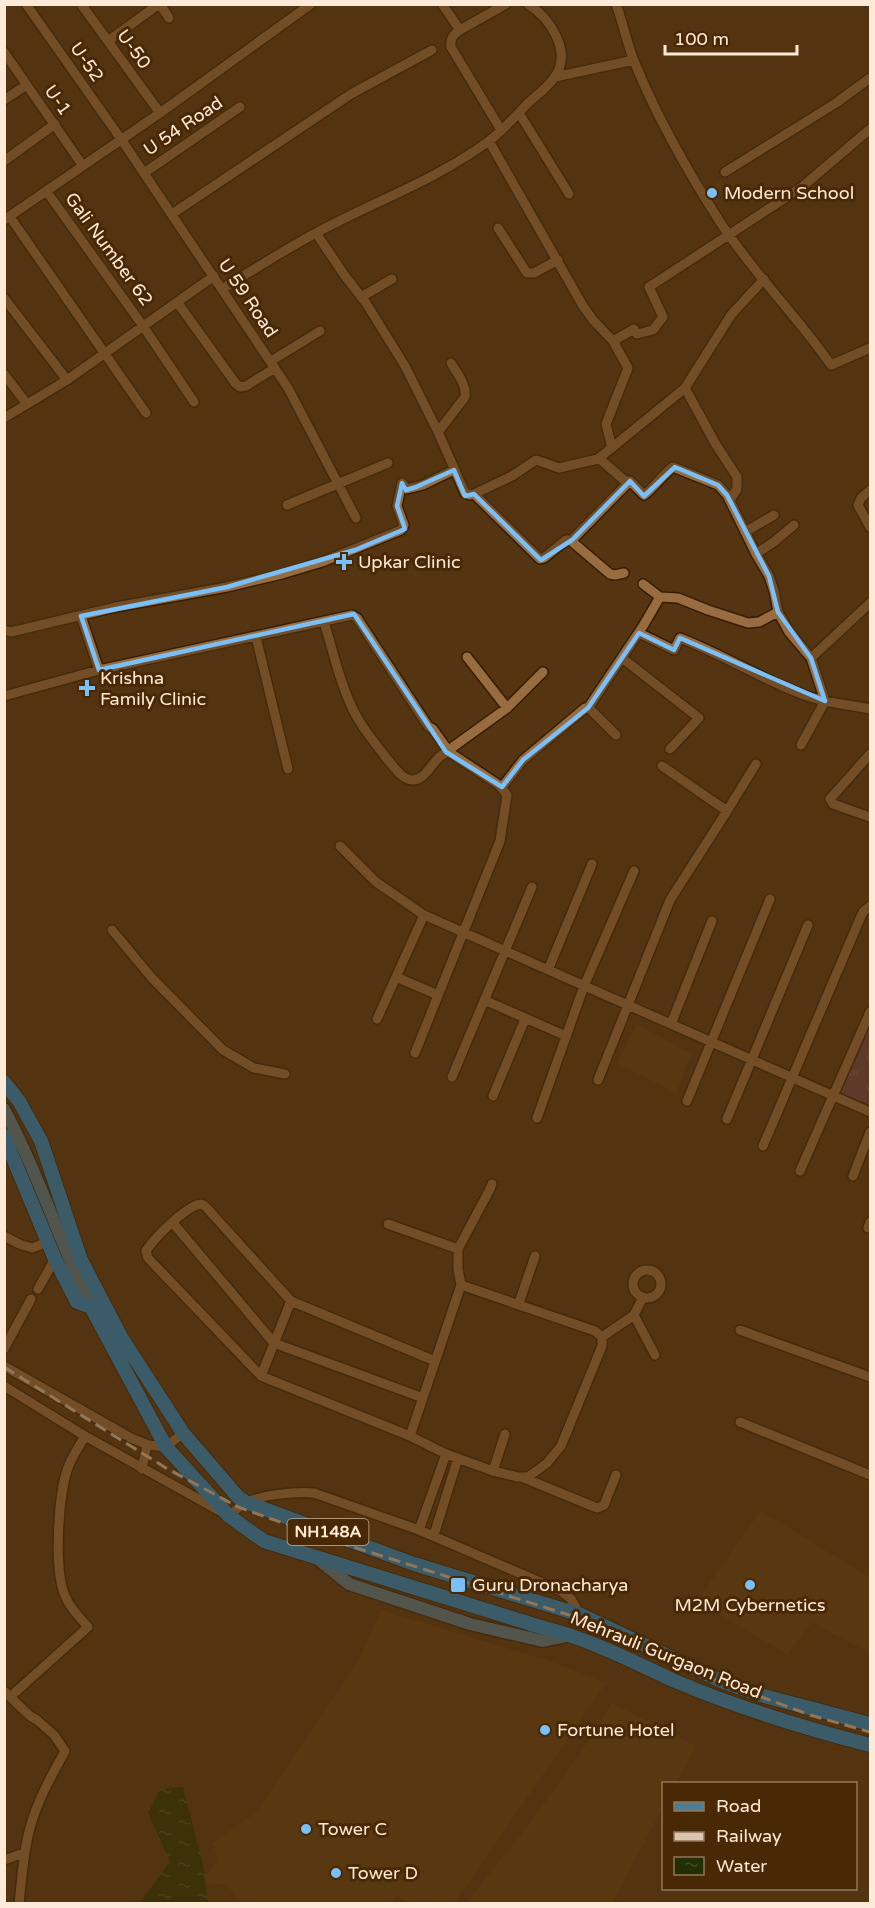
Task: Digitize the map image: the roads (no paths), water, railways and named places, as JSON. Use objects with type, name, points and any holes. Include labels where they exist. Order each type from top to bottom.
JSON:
[{"type":"highway","name":"Mehrauli Gurgaon Road","points":[[4,1082],[19,1101],[40,1141],[81,1260],[121,1337],[183,1433],[238,1497],[245,1502],[414,1563],[580,1615],[723,1682],[760,1695],[870,1724]]},
{"type":"highway","name":"Mehrauli Gurgaon Road","points":[[4,1136],[55,1259],[77,1302],[91,1307],[166,1447],[229,1516],[264,1541],[572,1635],[712,1695],[814,1730],[870,1745]]},
{"type":"main road","points":[[4,1109],[25,1148],[71,1266],[91,1307]]},
{"type":"street","name":"U-52","points":[[26,4],[122,139]]},
{"type":"street","name":"U-50","points":[[81,4],[160,113]]},
{"type":"street","points":[[108,41],[159,4],[169,18]]},
{"type":"street","points":[[146,413],[7,219],[160,113],[311,4]]},
{"type":"street","points":[[442,4],[460,30]]},
{"type":"street","points":[[501,130],[451,47],[450,40],[460,30],[506,4]]},
{"type":"street","points":[[222,289],[316,233],[455,163],[489,141],[501,130],[555,77],[561,63],[560,44],[549,24],[528,4]]},
{"type":"street","points":[[616,4],[634,60],[675,143],[729,235],[815,342],[831,366],[870,348]]},
{"type":"street","points":[[172,214],[351,94],[432,50]]},
{"type":"street","name":"U-1","points":[[4,52],[81,168]]},
{"type":"street","points":[[555,77],[634,60]]},
{"type":"street","name":"U-1","points":[[4,63],[53,126]]},
{"type":"street","points":[[725,172],[870,78]]},
{"type":"street","points":[[4,100],[22,88]]},
{"type":"street","name":"U 54 Road","points":[[144,173],[240,107]]},
{"type":"street","points":[[519,113],[569,194]]},
{"type":"street","points":[[4,161],[53,126]]},
{"type":"street","points":[[613,341],[634,329],[637,334],[653,330],[663,317],[650,287],[802,187],[870,129]]},
{"type":"street","name":"U 59 Road","points":[[122,139],[288,388],[356,518]]},
{"type":"street","points":[[489,141],[587,312],[613,341],[628,368],[606,424],[612,448]]},
{"type":"street","name":"Gali Number 62","points":[[47,192],[143,326],[194,402]]},
{"type":"street","points":[[498,228],[527,273],[534,273],[558,260]]},
{"type":"street","points":[[316,233],[361,297],[405,366],[438,432],[463,491],[467,495],[474,494],[512,476],[536,460],[559,468],[598,459],[686,388],[731,315],[764,279]]},
{"type":"street","points":[[4,418],[67,380],[214,276]]},
{"type":"street","points":[[361,297],[392,279]]},
{"type":"street","points":[[4,298],[67,380]]},
{"type":"street","points":[[177,302],[240,387],[246,386],[320,331]]},
{"type":"street","points":[[438,432],[466,393],[451,363]]},
{"type":"street","points":[[4,374],[27,404]]},
{"type":"street","points":[[686,388],[737,477],[738,486],[730,500]]},
{"type":"street","points":[[598,459],[605,462],[625,481],[630,481],[644,495],[655,487],[668,470],[675,467],[718,485],[730,500],[771,583],[778,612],[789,632],[811,658],[825,701],[801,745]]},
{"type":"street","points":[[287,505],[388,464]]},
{"type":"street","points":[[4,630],[11,632],[139,603],[227,587],[282,574],[355,550],[403,528],[397,501],[402,483],[410,489],[454,470]]},
{"type":"street","points":[[571,541],[630,481]]},
{"type":"street","points":[[870,490],[861,498],[858,505],[870,527]]},
{"type":"street","points":[[474,494],[540,559],[566,540],[571,541],[610,574],[624,573]]},
{"type":"street","points":[[745,532],[774,515]]},
{"type":"street","points":[[756,554],[794,525]]},
{"type":"street","points":[[643,584],[660,597],[678,598],[752,623],[778,612]]},
{"type":"street","points":[[502,787],[523,760],[583,709],[588,708],[639,633],[660,597]]},
{"type":"street","points":[[811,658],[870,603]]},
{"type":"street","points":[[4,696],[99,670],[349,615],[357,618],[447,751],[502,787],[508,800],[500,840],[415,1053]]},
{"type":"street","points":[[81,616],[99,670]]},
{"type":"street","points":[[324,622],[351,705],[375,744],[406,778],[422,777],[447,751],[507,708],[543,672]]},
{"type":"street","points":[[639,633],[674,650],[680,638],[710,650],[793,691],[825,701],[870,709]]},
{"type":"street","points":[[256,637],[288,769]]},
{"type":"street","points":[[467,657],[507,708]]},
{"type":"street","points":[[622,658],[699,718],[670,749]]},
{"type":"street","points":[[588,708],[616,735]]},
{"type":"street","points":[[870,754],[830,799],[833,804],[870,817]]},
{"type":"street","points":[[598,1080],[670,900],[756,764]]},
{"type":"street","points":[[662,766],[727,811]]},
{"type":"street","points":[[340,846],[376,882],[424,915],[870,1112]]},
{"type":"street","points":[[548,970],[592,864]]},
{"type":"street","points":[[537,1118],[584,986],[634,871]]},
{"type":"street","points":[[452,1077],[532,886]]},
{"type":"street","points":[[687,1101],[770,899]]},
{"type":"street","points":[[763,1146],[863,912],[870,906]]},
{"type":"street","points":[[377,1019],[424,915]]},
{"type":"street","points":[[671,1024],[712,921]]},
{"type":"street","points":[[727,1119],[808,925]]},
{"type":"street","points":[[111,930],[151,977],[224,1050],[254,1068],[285,1074]]},
{"type":"street","points":[[396,976],[438,995]]},
{"type":"street","points":[[484,999],[566,1036]]},
{"type":"street","points":[[800,1171],[870,1012]]},
{"type":"street","points":[[493,1096],[525,1019]]},
{"type":"street","points":[[852,1176],[870,1132]]},
{"type":"street","points":[[410,1436],[461,1285],[458,1249],[492,1184]]},
{"type":"street","points":[[435,1361],[291,1301],[201,1204],[196,1205],[173,1222],[146,1251],[148,1258],[261,1376],[410,1436],[446,1454],[493,1471],[524,1478],[597,1509],[604,1505],[616,1475]]},
{"type":"street","points":[[173,1222],[274,1343],[423,1398]]},
{"type":"street","points":[[388,1224],[458,1249]]},
{"type":"street","points":[[4,1236],[33,1248],[48,1242]]},
{"type":"street","points":[[519,1303],[535,1256]]},
{"type":"street","points":[[38,1289],[55,1259]]},
{"type":"street","points":[[461,1285],[519,1303],[595,1331],[602,1337],[602,1346],[561,1446],[552,1459],[524,1478]]},
{"type":"street","points":[[602,1337],[634,1315],[643,1297]]},
{"type":"street","points":[[4,1348],[31,1299]]},
{"type":"street","points":[[261,1376],[291,1301]]},
{"type":"street","points":[[634,1315],[655,1355]]},
{"type":"street","points":[[740,1330],[870,1377]]},
{"type":"street","points":[[4,1366],[131,1438],[147,1444],[166,1447],[183,1433]]},
{"type":"street","points":[[4,1386],[85,1436],[229,1516],[245,1502],[285,1492],[314,1493],[434,1535],[561,1591],[571,1599],[580,1615]]},
{"type":"street","points":[[740,1422],[870,1475]]},
{"type":"street","points":[[493,1471],[505,1434]]},
{"type":"street","points":[[19,1904],[24,1853],[30,1825],[65,1751],[54,1735],[7,1694],[88,1627],[64,1596],[58,1545],[58,1526],[66,1474],[85,1436]]},
{"type":"street","points":[[142,1468],[147,1444]]},
{"type":"street","points":[[419,1530],[446,1454]]},
{"type":"street","points":[[434,1535],[458,1458]]},
{"type":"street","points":[[4,1860],[24,1853]]},
{"type":"water","points":[[183,1787],[203,1864],[208,1903],[139,1903],[170,1862],[148,1813],[160,1789]]},
{"type":"railway","points":[[4,1367],[166,1468],[238,1507],[328,1539],[585,1620],[713,1679],[810,1715],[870,1732]]},
{"type":"place","name":"Modern School","points":[[712,193]]},
{"type":"place","name":"Upkar Clinic","points":[[344,562]]},
{"type":"place","name":"Krishna Family Clinic","points":[[87,688]]},
{"type":"place","name":"Guru Dronacharya","points":[[458,1585]]},
{"type":"place","name":"M2M Cybernetics","points":[[750,1585]]},
{"type":"place","name":"Fortune Hotel","points":[[545,1730]]},
{"type":"place","name":"Tower C","points":[[306,1829]]},
{"type":"place","name":"Tower D","points":[[336,1873]]}]
